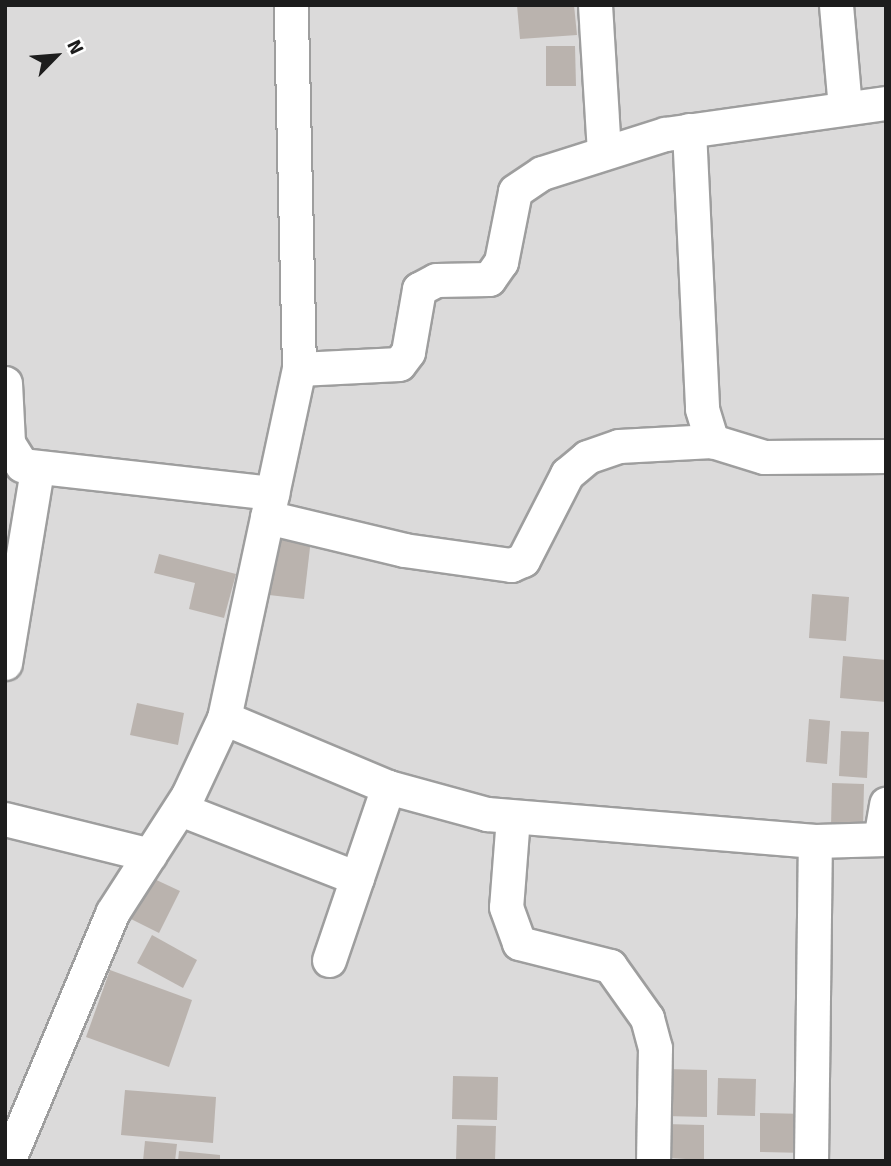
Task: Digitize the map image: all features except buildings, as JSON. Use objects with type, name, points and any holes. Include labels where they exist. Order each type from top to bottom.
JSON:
[{"type":"street","points":[[8,1161],[88,963],[180,808],[224,718],[299,369],[291,5]]},
{"type":"street","points":[[595,5],[604,152]]},
{"type":"street","points":[[836,5],[845,108]]},
{"type":"street","points":[[299,369],[399,364],[408,352],[419,289],[436,280],[489,279],[501,262],[515,191],[542,173],[604,152],[690,130],[886,103]]},
{"type":"street","points":[[690,130],[702,409],[712,441]]},
{"type":"street","points":[[5,383],[11,455],[37,470],[270,505],[404,550],[511,565],[523,560],[567,474],[587,457],[619,446],[712,441],[764,457],[886,456]]},
{"type":"street","points":[[5,663],[37,470]]},
{"type":"street","points":[[224,718],[388,787],[513,817],[815,841],[883,839],[886,804]]},
{"type":"street","points":[[329,960],[388,787]]},
{"type":"street","points":[[180,808],[357,878]]},
{"type":"street","points":[[513,817],[506,907],[519,943],[610,966],[647,1018],[655,1048],[653,1161]]},
{"type":"street","points":[[5,819],[150,855]]},
{"type":"street","points":[[811,1161],[815,841]]},
{"type":"shaded area","points":[[5,5],[886,5],[886,1161],[5,1161]]}]
